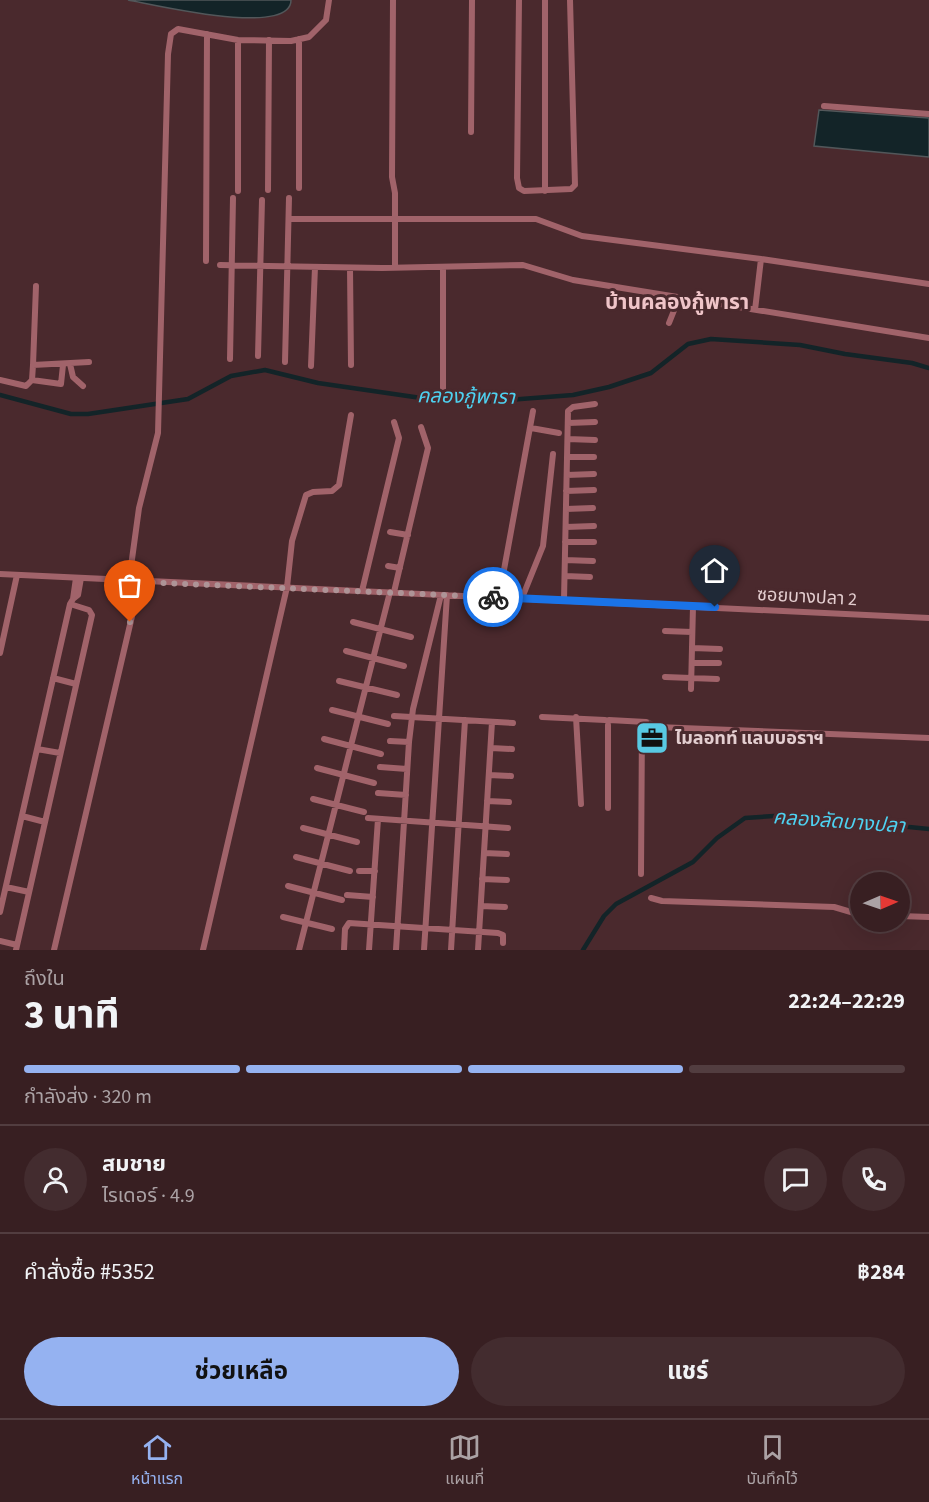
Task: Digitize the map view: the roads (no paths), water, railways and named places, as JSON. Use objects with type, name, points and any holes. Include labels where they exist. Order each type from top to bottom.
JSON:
[{"type":"street","points":[[129,581],[139,508],[158,433],[168,54],[171,34],[178,29],[238,40],[309,37],[326,20],[329,0]]},
{"type":"street","points":[[393,0],[392,177],[395,267]]},
{"type":"street","points":[[471,132],[472,0]]},
{"type":"street","points":[[519,0],[518,186],[524,191],[571,189],[574,185],[570,0]]},
{"type":"street","points":[[544,191],[545,0]]},
{"type":"street","points":[[206,261],[207,34]]},
{"type":"street","points":[[298,39],[299,188]]},
{"type":"street","points":[[238,40],[238,191]]},
{"type":"street","points":[[268,190],[269,40]]},
{"type":"street","points":[[824,106],[929,114]]},
{"type":"street","points":[[231,359],[234,198]]},
{"type":"street","points":[[285,362],[289,198]]},
{"type":"street","points":[[258,357],[262,200]]},
{"type":"street","points":[[289,219],[536,219],[582,236],[929,284]]},
{"type":"street","points":[[755,310],[761,259]]},
{"type":"street","points":[[220,265],[350,268],[527,266],[573,280],[929,338]]},
{"type":"street","points":[[311,366],[315,267]]},
{"type":"street","points":[[443,267],[443,391]]},
{"type":"street","points":[[350,268],[351,365]]},
{"type":"street","points":[[32,380],[36,286]]},
{"type":"street","points":[[669,323],[679,298]]},
{"type":"street","points":[[33,365],[67,365],[89,362]]},
{"type":"street","points":[[0,380],[22,387],[32,380],[61,384],[67,365]]},
{"type":"street","points":[[67,365],[73,377],[83,386]]},
{"type":"street","points":[[564,600],[570,408],[595,404]]},
{"type":"street","points":[[499,597],[534,411]]},
{"type":"street","points":[[203,950],[287,587],[292,541],[305,497],[310,492],[330,492],[337,488],[351,415]]},
{"type":"street","points":[[362,591],[399,438],[394,422]]},
{"type":"street","points":[[568,423],[595,422]]},
{"type":"street","points":[[299,950],[381,629],[408,535],[428,448],[420,427]]},
{"type":"street","points":[[531,428],[560,433]]},
{"type":"street","points":[[568,440],[595,440]]},
{"type":"street","points":[[522,598],[543,546],[553,454]]},
{"type":"street","points":[[567,457],[594,457]]},
{"type":"street","points":[[567,475],[594,474]]},
{"type":"street","points":[[567,491],[594,490]]},
{"type":"street","points":[[566,509],[593,508]]},
{"type":"street","points":[[566,526],[594,526]]},
{"type":"street","points":[[390,532],[408,535]]},
{"type":"street","points":[[565,542],[594,542]]},
{"type":"street","points":[[565,560],[593,561]]},
{"type":"street","points":[[388,566],[400,568]]},
{"type":"street","name":"ซอยบางปลา 2","points":[[0,574],[929,618]]},
{"type":"street","points":[[0,653],[17,576]]},
{"type":"street","points":[[565,576],[590,577]]},
{"type":"street","points":[[0,912],[53,678],[72,602],[78,595],[79,578]]},
{"type":"street","points":[[54,950],[140,582]]},
{"type":"street","points":[[396,950],[412,716],[438,610],[444,595]]},
{"type":"street","points":[[424,950],[446,610],[444,595]]},
{"type":"street","points":[[0,941],[17,947],[92,615],[89,610],[72,602]]},
{"type":"street","points":[[691,689],[693,606]]},
{"type":"street","points":[[438,610],[446,610]]},
{"type":"street","points":[[353,622],[411,637]]},
{"type":"street","points":[[665,631],[693,632]]},
{"type":"street","points":[[692,648],[720,649]]},
{"type":"street","points":[[346,651],[404,666]]},
{"type":"street","points":[[692,663],[719,663]]},
{"type":"street","points":[[665,677],[717,679]]},
{"type":"street","points":[[53,678],[76,684]]},
{"type":"street","points":[[339,681],[398,695]]},
{"type":"street","points":[[332,710],[388,724]]},
{"type":"street","points":[[394,716],[513,723]]},
{"type":"street","points":[[542,717],[644,722],[641,874]]},
{"type":"street","points":[[576,717],[581,804]]},
{"type":"street","points":[[451,950],[465,720]]},
{"type":"street","points":[[478,950],[492,722]]},
{"type":"street","points":[[608,722],[608,808]]},
{"type":"street","points":[[657,726],[929,738]]},
{"type":"street","points":[[324,739],[381,754]]},
{"type":"street","points":[[390,741],[409,742]]},
{"type":"street","points":[[37,748],[60,753]]},
{"type":"street","points":[[490,748],[512,749]]},
{"type":"street","points":[[380,767],[407,769]]},
{"type":"street","points":[[316,768],[374,783]]},
{"type":"street","points":[[489,774],[511,776]]},
{"type":"street","points":[[378,793],[406,795]]},
{"type":"street","points":[[313,799],[378,819],[508,828]]},
{"type":"street","points":[[487,801],[509,802]]},
{"type":"street","points":[[22,816],[45,822]]},
{"type":"street","points":[[369,950],[378,819]]},
{"type":"street","points":[[303,828],[357,842]]},
{"type":"street","points":[[484,853],[507,854]]},
{"type":"street","points":[[296,857],[350,871]]},
{"type":"street","points":[[359,871],[375,872]]},
{"type":"street","points":[[482,879],[507,880]]},
{"type":"street","points":[[288,886],[345,898],[373,897]]},
{"type":"street","points":[[6,887],[29,892]]},
{"type":"street","points":[[651,898],[662,901],[834,907],[850,912]]},
{"type":"street","points":[[480,906],[505,907]]},
{"type":"street","points":[[910,916],[929,916]]},
{"type":"street","points":[[283,917],[332,929]]},
{"type":"street","points":[[344,950],[347,924],[501,933],[503,944]]},
{"type":"waterway","name":"คลองกู้พารา","points":[[0,395],[71,414],[88,414],[188,399],[231,376],[265,370],[318,383],[435,400],[483,402],[573,395],[609,387],[651,373],[688,344],[711,339],[800,345],[912,363],[929,368]]},
{"type":"waterway","name":"คลองลัดบางปลา","points":[[583,950],[604,916],[616,904],[693,862],[717,838],[745,818],[790,815],[929,829]]},
{"type":"tunnel","points":[[647,722],[657,727]]},
{"type":"place","name":"ไมลอทท์ แลบบอราฯ","points":[[652,738]]},
{"type":"district","name":"บ้านคลองกู้พารา","points":[[677,302]]}]
